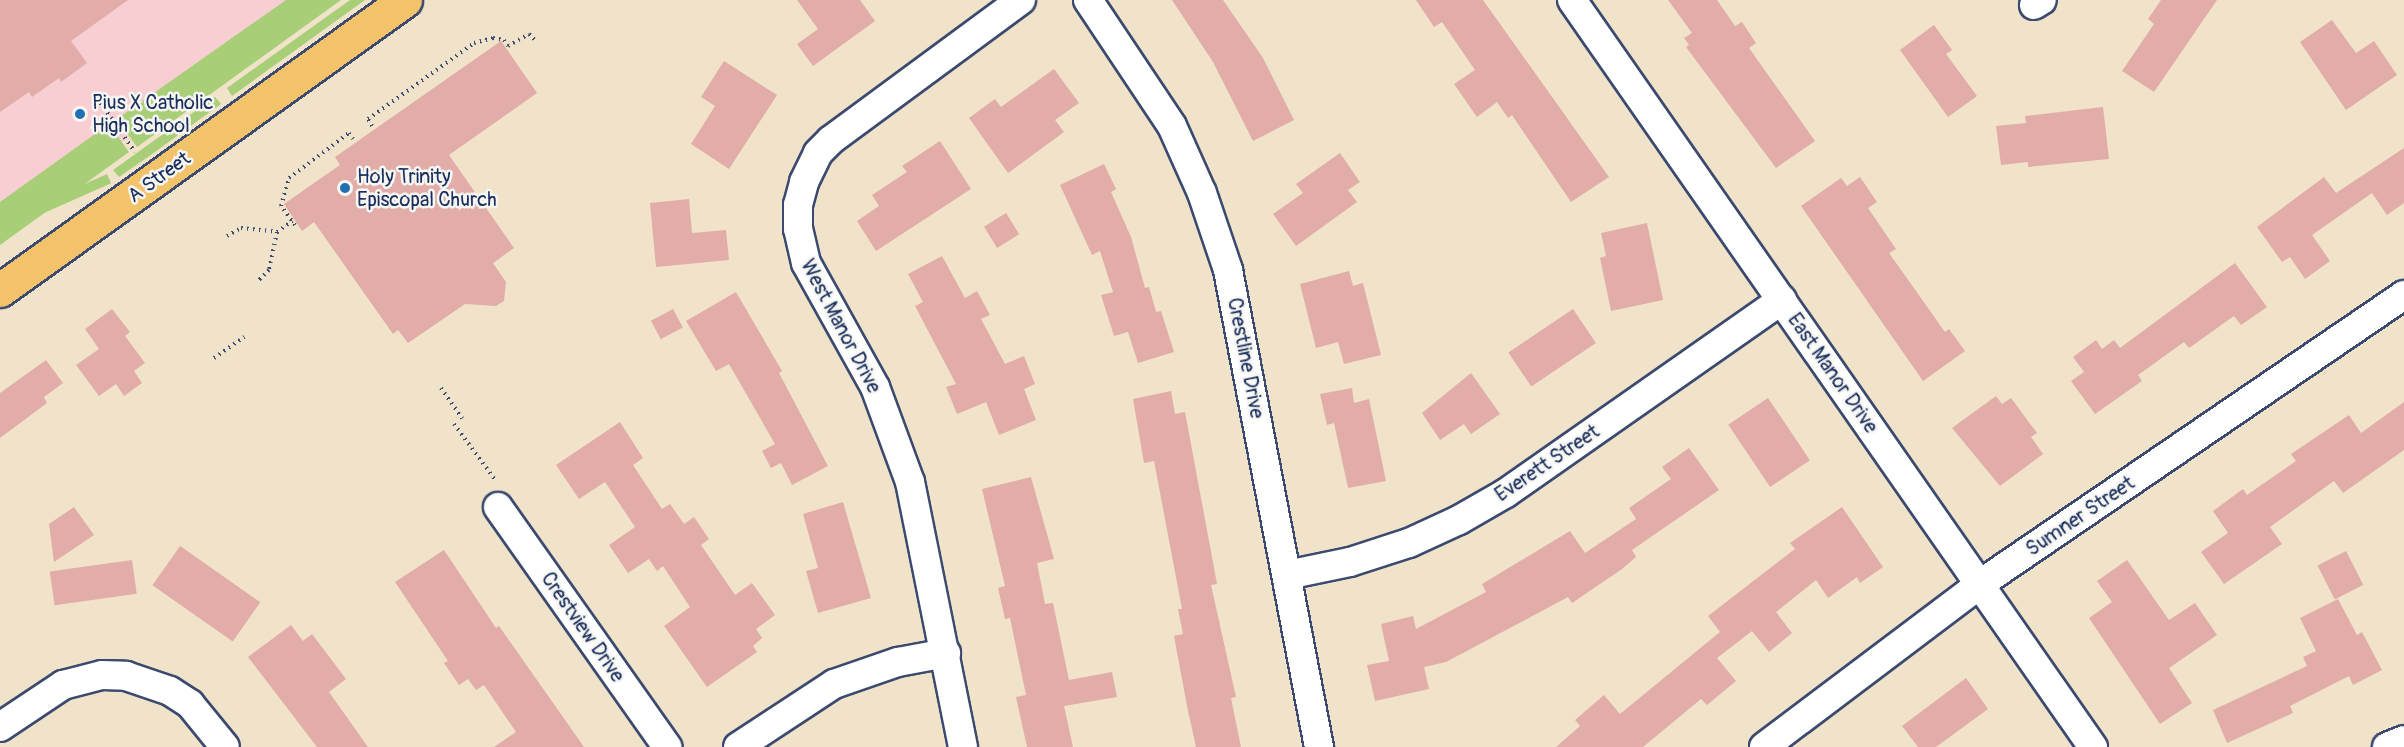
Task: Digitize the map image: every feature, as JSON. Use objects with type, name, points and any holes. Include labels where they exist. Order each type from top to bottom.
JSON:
[{"type":"main road","name":"A Street","points":[[0,290],[405,0]]},
{"type":"street","name":"West Manor Drive","points":[[963,747],[926,544],[900,449],[865,367],[806,263],[798,229],[798,205],[813,163],[831,140],[1021,0]]},
{"type":"street","name":"Crestline Drive","points":[[1088,0],[1172,126],[1202,193],[1234,300],[1319,747]]},
{"type":"street","name":"East Manor Drive","points":[[1572,0],[2093,747]]},
{"type":"street","name":"Sumner Street","points":[[1764,747],[1980,584],[2404,295]]},
{"type":"street","name":"Everett Street","points":[[1287,575],[1370,556],[1459,520],[1506,493],[1782,300]]},
{"type":"street","name":"Crestview Drive","points":[[500,497],[667,747]]},
{"type":"street","points":[[738,747],[834,684],[897,662],[946,653]]},
{"type":"street","points":[[0,727],[63,685],[102,675],[126,676],[159,686],[190,704],[225,747]]},
{"type":"street","points":[[2386,747],[2404,740]]},
{"type":"path","points":[[372,126],[368,119],[474,43],[493,38],[504,40],[508,46],[530,34],[536,41]]},
{"type":"path","points":[[97,98],[135,152]]},
{"type":"path","points":[[227,236],[241,228],[276,232],[294,223],[281,206],[289,178],[349,134],[353,139]]},
{"type":"path","points":[[259,280],[269,270],[276,232]]},
{"type":"path","points":[[214,358],[244,337]]},
{"type":"path","points":[[441,388],[462,418]]},
{"type":"path","points":[[454,424],[500,497]]},
{"type":"shaded area","name":"Pius X Catholic High School","points":[[0,0],[322,0],[0,228]]},
{"type":"green space","points":[[286,0],[341,0],[137,147],[117,119]]},
{"type":"green space","points":[[350,0],[365,0],[232,96],[227,88]]},
{"type":"green space","points":[[215,97],[221,104],[148,157],[119,177],[113,170]]},
{"type":"green space","points":[[109,124],[129,152],[0,245],[0,202]]},
{"type":"green space","points":[[107,174],[111,183],[0,233],[0,222]]},
{"type":"building","points":[[0,0],[128,0],[71,41],[87,63],[61,82],[59,78],[32,97],[29,92],[0,112]]},
{"type":"building","points":[[797,0],[860,0],[875,21],[813,66],[797,44],[818,29]]},
{"type":"building","points":[[1172,0],[1223,0],[1263,58],[1294,120],[1253,141],[1213,62]]},
{"type":"building","points":[[1416,0],[1483,0],[1609,177],[1571,202],[1512,115],[1508,118],[1497,102],[1477,117],[1454,84],[1475,70],[1442,22],[1434,27]]},
{"type":"building","points":[[1668,0],[1717,0],[1735,26],[1742,22],[1756,43],[1749,48],[1815,141],[1776,168],[1686,47],[1689,45],[1684,38],[1692,33]]},
{"type":"building","points":[[2161,0],[2217,0],[2154,92],[2122,71],[2154,24],[2148,19]]},
{"type":"building","points":[[2332,20],[2356,53],[2374,41],[2397,75],[2346,110],[2300,42]]},
{"type":"building","points":[[1934,25],[1952,50],[1946,54],[1977,96],[1948,117],[1900,50]]},
{"type":"building","name":"Holy Trinity Episcopal Church","points":[[501,41],[537,93],[449,155],[514,248],[493,263],[506,282],[504,301],[496,306],[465,304],[408,343],[398,330],[393,334],[314,222],[302,231],[284,204],[340,165],[335,157]]},
{"type":"building","points":[[724,61],[777,95],[729,169],[691,144],[715,106],[701,97]]},
{"type":"building","points":[[1054,69],[1079,103],[1055,120],[1064,132],[1008,173],[969,118],[995,99],[1001,107]]},
{"type":"building","points":[[2103,107],[2109,159],[2028,167],[2028,162],[2001,165],[1996,126],[2026,123],[2025,116]]},
{"type":"building","points":[[940,141],[971,189],[876,251],[857,221],[879,206],[872,195],[907,172],[902,166]]},
{"type":"building","points":[[2404,148],[2404,203],[2387,215],[2372,193],[2312,235],[2330,261],[2305,279],[2290,257],[2282,262],[2257,227],[2324,177],[2336,193]]},
{"type":"building","points":[[1340,153],[1360,182],[1348,190],[1357,202],[1296,246],[1273,214],[1303,193],[1296,184]]},
{"type":"building","points":[[1104,164],[1116,189],[1111,192],[1131,237],[1145,288],[1149,287],[1156,312],[1161,311],[1174,352],[1138,363],[1128,332],[1114,336],[1101,295],[1113,292],[1100,251],[1092,255],[1060,185]]},
{"type":"building","points":[[1860,177],[1877,202],[1868,208],[1896,249],[1889,253],[1945,332],[1949,329],[1965,351],[1923,381],[1801,206],[1841,178],[1847,186]]},
{"type":"building","points":[[689,199],[692,233],[726,230],[729,260],[656,267],[650,203]]},
{"type":"building","points":[[1006,213],[1019,234],[997,248],[984,227]]},
{"type":"building","points":[[1647,223],[1663,300],[1611,311],[1600,258],[1606,256],[1601,233]]},
{"type":"building","points":[[942,256],[965,298],[977,291],[990,315],[981,319],[1005,364],[1024,356],[1035,384],[1024,389],[1036,420],[999,435],[986,402],[957,414],[946,387],[956,384],[915,306],[923,302],[908,274]]},
{"type":"building","points":[[2235,263],[2267,307],[2241,325],[2234,316],[2189,348],[2184,342],[2138,375],[2142,381],[2095,414],[2071,381],[2084,372],[2073,357],[2096,340],[2102,349],[2114,340],[2120,348]]},
{"type":"building","points":[[1349,271],[1353,286],[1363,283],[1381,355],[1344,364],[1338,342],[1316,348],[1300,284]]},
{"type":"building","points":[[736,292],[782,371],[779,373],[828,466],[792,485],[781,463],[771,468],[762,451],[775,444],[729,364],[716,371],[686,321]]},
{"type":"building","points":[[112,309],[130,332],[125,336],[145,363],[134,371],[142,383],[124,396],[116,384],[99,396],[76,365],[99,349],[85,329]]},
{"type":"building","points":[[673,309],[683,328],[661,339],[651,321]]},
{"type":"building","points":[[1573,309],[1596,343],[1531,387],[1508,353]]},
{"type":"building","points":[[46,360],[63,383],[44,397],[47,403],[0,438],[0,393]]},
{"type":"building","points":[[1471,373],[1500,414],[1471,434],[1464,424],[1440,440],[1422,413]]},
{"type":"building","points":[[1352,388],[1354,403],[1369,399],[1386,481],[1348,488],[1334,423],[1327,425],[1320,394]]},
{"type":"building","points":[[1171,391],[1175,414],[1185,412],[1217,584],[1211,585],[1236,697],[1231,698],[1241,747],[1196,747],[1187,706],[1174,636],[1183,634],[1178,609],[1182,609],[1154,461],[1144,463],[1133,399]]},
{"type":"building","points":[[1996,396],[2002,404],[2011,398],[2037,433],[2031,437],[2043,454],[2000,486],[1952,428]]},
{"type":"building","points":[[1768,398],[1810,460],[1770,487],[1728,425]]},
{"type":"building","points":[[2404,402],[2404,450],[2343,493],[2334,481],[2270,527],[2282,544],[2224,584],[2201,552],[2228,533],[2213,511],[2243,489],[2247,495],[2296,461],[2291,454],[2349,415],[2361,433]]},
{"type":"building","points":[[620,422],[643,458],[633,465],[662,509],[670,504],[684,524],[694,517],[709,539],[701,545],[735,595],[752,583],[775,615],[756,629],[762,638],[753,646],[757,652],[707,687],[664,626],[690,607],[663,566],[657,571],[649,559],[628,573],[609,545],[635,527],[605,482],[579,499],[556,465]]},
{"type":"building","points":[[1689,448],[1719,490],[1632,550],[1636,557],[1622,569],[1572,603],[1568,597],[1446,662],[1424,667],[1429,689],[1375,701],[1367,665],[1389,661],[1381,624],[1413,616],[1416,629],[1486,592],[1482,584],[1570,531],[1585,553],[1636,519],[1629,508],[1671,479],[1662,467]]},
{"type":"building","points":[[1031,477],[1054,559],[1037,563],[1045,604],[1053,603],[1069,680],[1112,672],[1117,697],[1064,706],[1073,747],[1027,747],[1016,697],[1026,695],[1010,618],[1005,619],[998,588],[1005,586],[982,489]]},
{"type":"building","points":[[843,502],[871,598],[818,613],[806,571],[818,568],[803,514]]},
{"type":"building","points":[[74,507],[94,535],[54,562],[49,524]]},
{"type":"building","points":[[1842,507],[1883,567],[1860,583],[1857,577],[1828,598],[1816,580],[1776,612],[1792,633],[1769,652],[1752,631],[1717,658],[1736,681],[1707,705],[1701,699],[1643,747],[1556,747],[1580,726],[1575,720],[1604,695],[1620,714],[1720,632],[1708,616],[1795,549],[1790,543]]},
{"type":"building","points":[[180,546],[260,602],[233,642],[152,585]]},
{"type":"building","points":[[444,550],[496,628],[499,626],[584,747],[494,747],[516,732],[484,685],[476,690],[468,679],[459,685],[444,663],[448,661],[395,582]]},
{"type":"building","points":[[2346,551],[2363,585],[2335,599],[2317,566]]},
{"type":"building","points":[[132,560],[137,594],[55,605],[50,572]]},
{"type":"building","points":[[2127,560],[2169,620],[2195,603],[2217,635],[2169,668],[2192,703],[2160,724],[2089,618],[2112,602],[2097,581]]},
{"type":"building","points":[[2338,599],[2357,635],[2362,632],[2382,670],[2353,685],[2349,676],[2290,706],[2293,713],[2227,743],[2213,710],[2307,666],[2303,657],[2316,651],[2300,618]]},
{"type":"building","points":[[291,625],[303,641],[312,634],[346,679],[329,692],[368,747],[317,747],[248,657]]},
{"type":"building","points":[[1966,678],[1988,709],[1936,747],[1918,747],[1902,726]]},
{"type":"place","name":"Pius X Catholic High School","points":[[80,114]]},
{"type":"place","name":"Holy Trinity Episcopal Church","points":[[345,188]]}]
